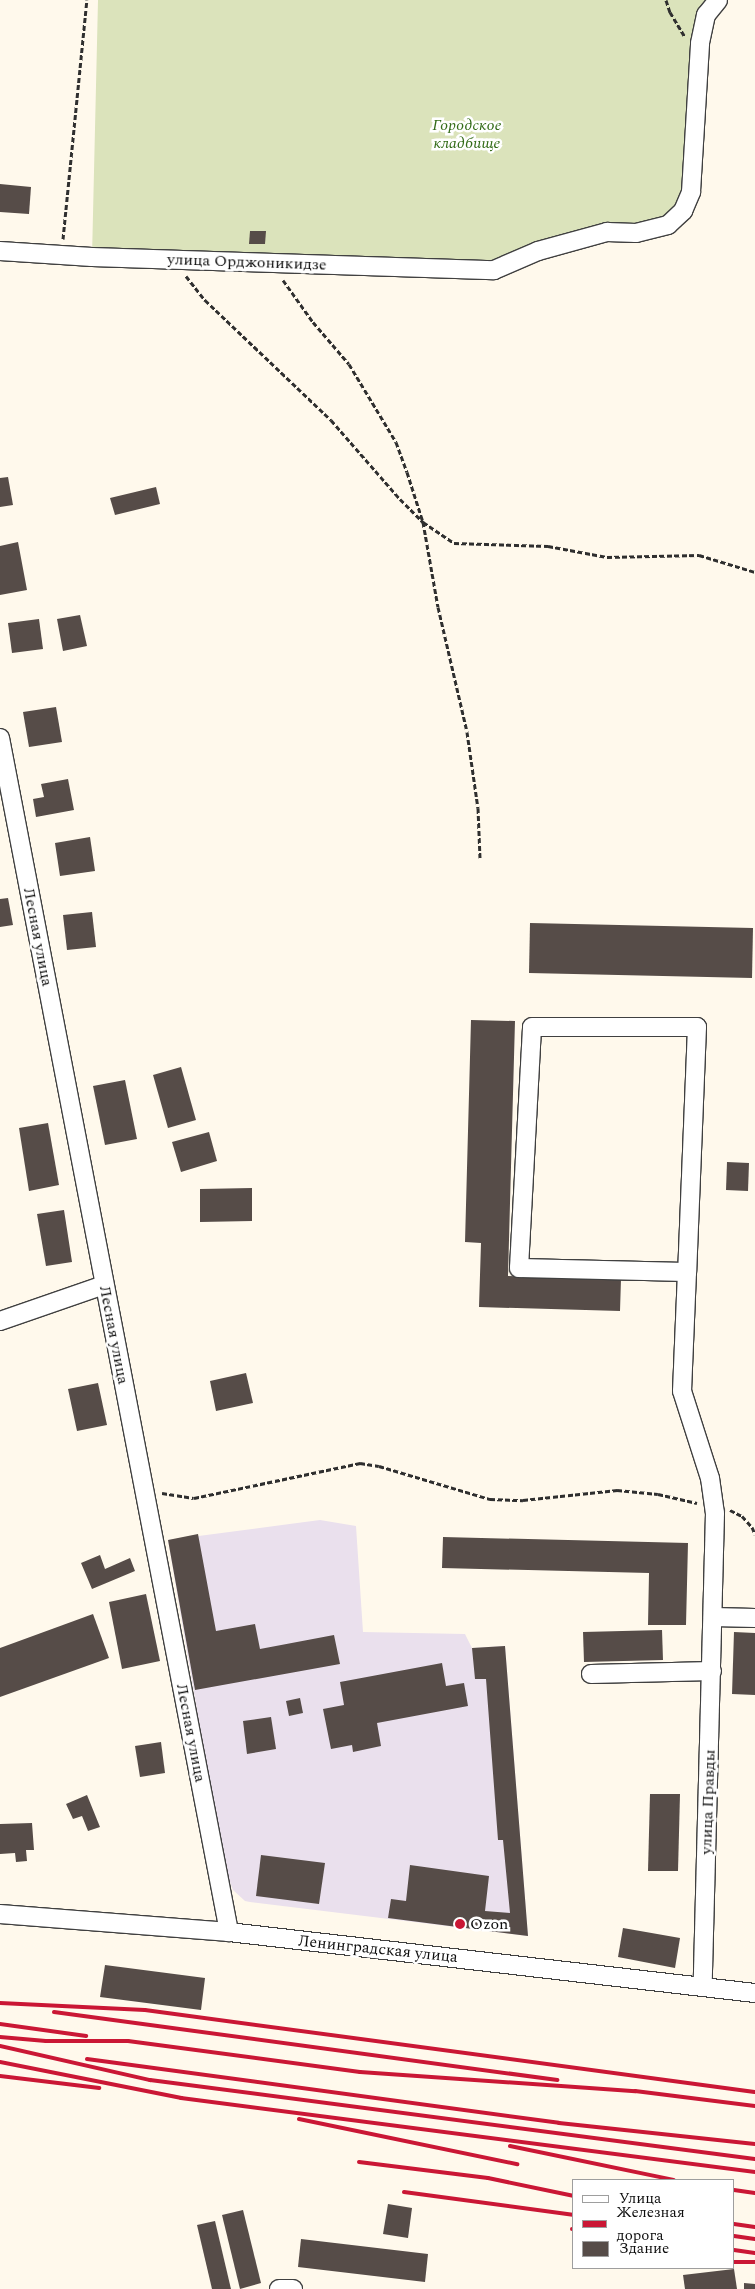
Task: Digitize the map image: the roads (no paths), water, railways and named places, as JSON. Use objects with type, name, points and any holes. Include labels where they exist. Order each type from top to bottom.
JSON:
[{"type":"street","name":"улица Орджоникидзе","points":[[0,251],[61,255],[494,270],[538,251],[607,232],[636,233],[668,226],[683,211],[690,192],[700,60],[706,15],[718,0]]},
{"type":"street","name":"Лесная улица","points":[[0,738],[229,1932]]},
{"type":"street","name":"улица Правды","points":[[687,1272],[520,1268],[532,1027],[697,1027],[687,1272],[682,1391],[710,1478],[714,1506],[712,1671],[703,1986]]},
{"type":"street","points":[[0,1321],[104,1285]]},
{"type":"street","points":[[713,1617],[755,1618]]},
{"type":"street","points":[[590,1674],[712,1671]]},
{"type":"street","name":"Ленинградская улица","points":[[0,1914],[229,1932],[755,1993]]},
{"type":"railway","points":[[0,2003],[145,2010],[755,2092]]},
{"type":"railway","points":[[54,2012],[557,2080]]},
{"type":"railway","points":[[0,2024],[86,2036]]},
{"type":"railway","points":[[0,2037],[46,2041],[128,2041],[360,2072],[635,2091],[755,2106]]},
{"type":"railway","points":[[0,2046],[150,2080],[755,2159]]},
{"type":"railway","points":[[87,2059],[559,2123],[755,2144]]},
{"type":"railway","points":[[0,2062],[181,2098],[755,2172]]},
{"type":"railway","points":[[0,2076],[99,2088]]},
{"type":"railway","points":[[299,2119],[517,2164]]},
{"type":"railway","points":[[510,2146],[669,2179]]},
{"type":"railway","points":[[359,2162],[488,2178],[572,2196]]},
{"type":"railway","points":[[735,2190],[755,2193]]},
{"type":"railway","points":[[404,2192],[572,2215]]},
{"type":"railway","points":[[735,2224],[755,2227]]},
{"type":"railway","points":[[735,2236],[755,2239]]},
{"type":"railway","points":[[735,2250],[755,2253]]},
{"type":"railway","points":[[735,2262],[755,2262]]},
{"type":"place","name":"Ozon","points":[[460,1924]]},
{"type":"park label","name":"Городское кладбище","points":[[467,134]]}]
